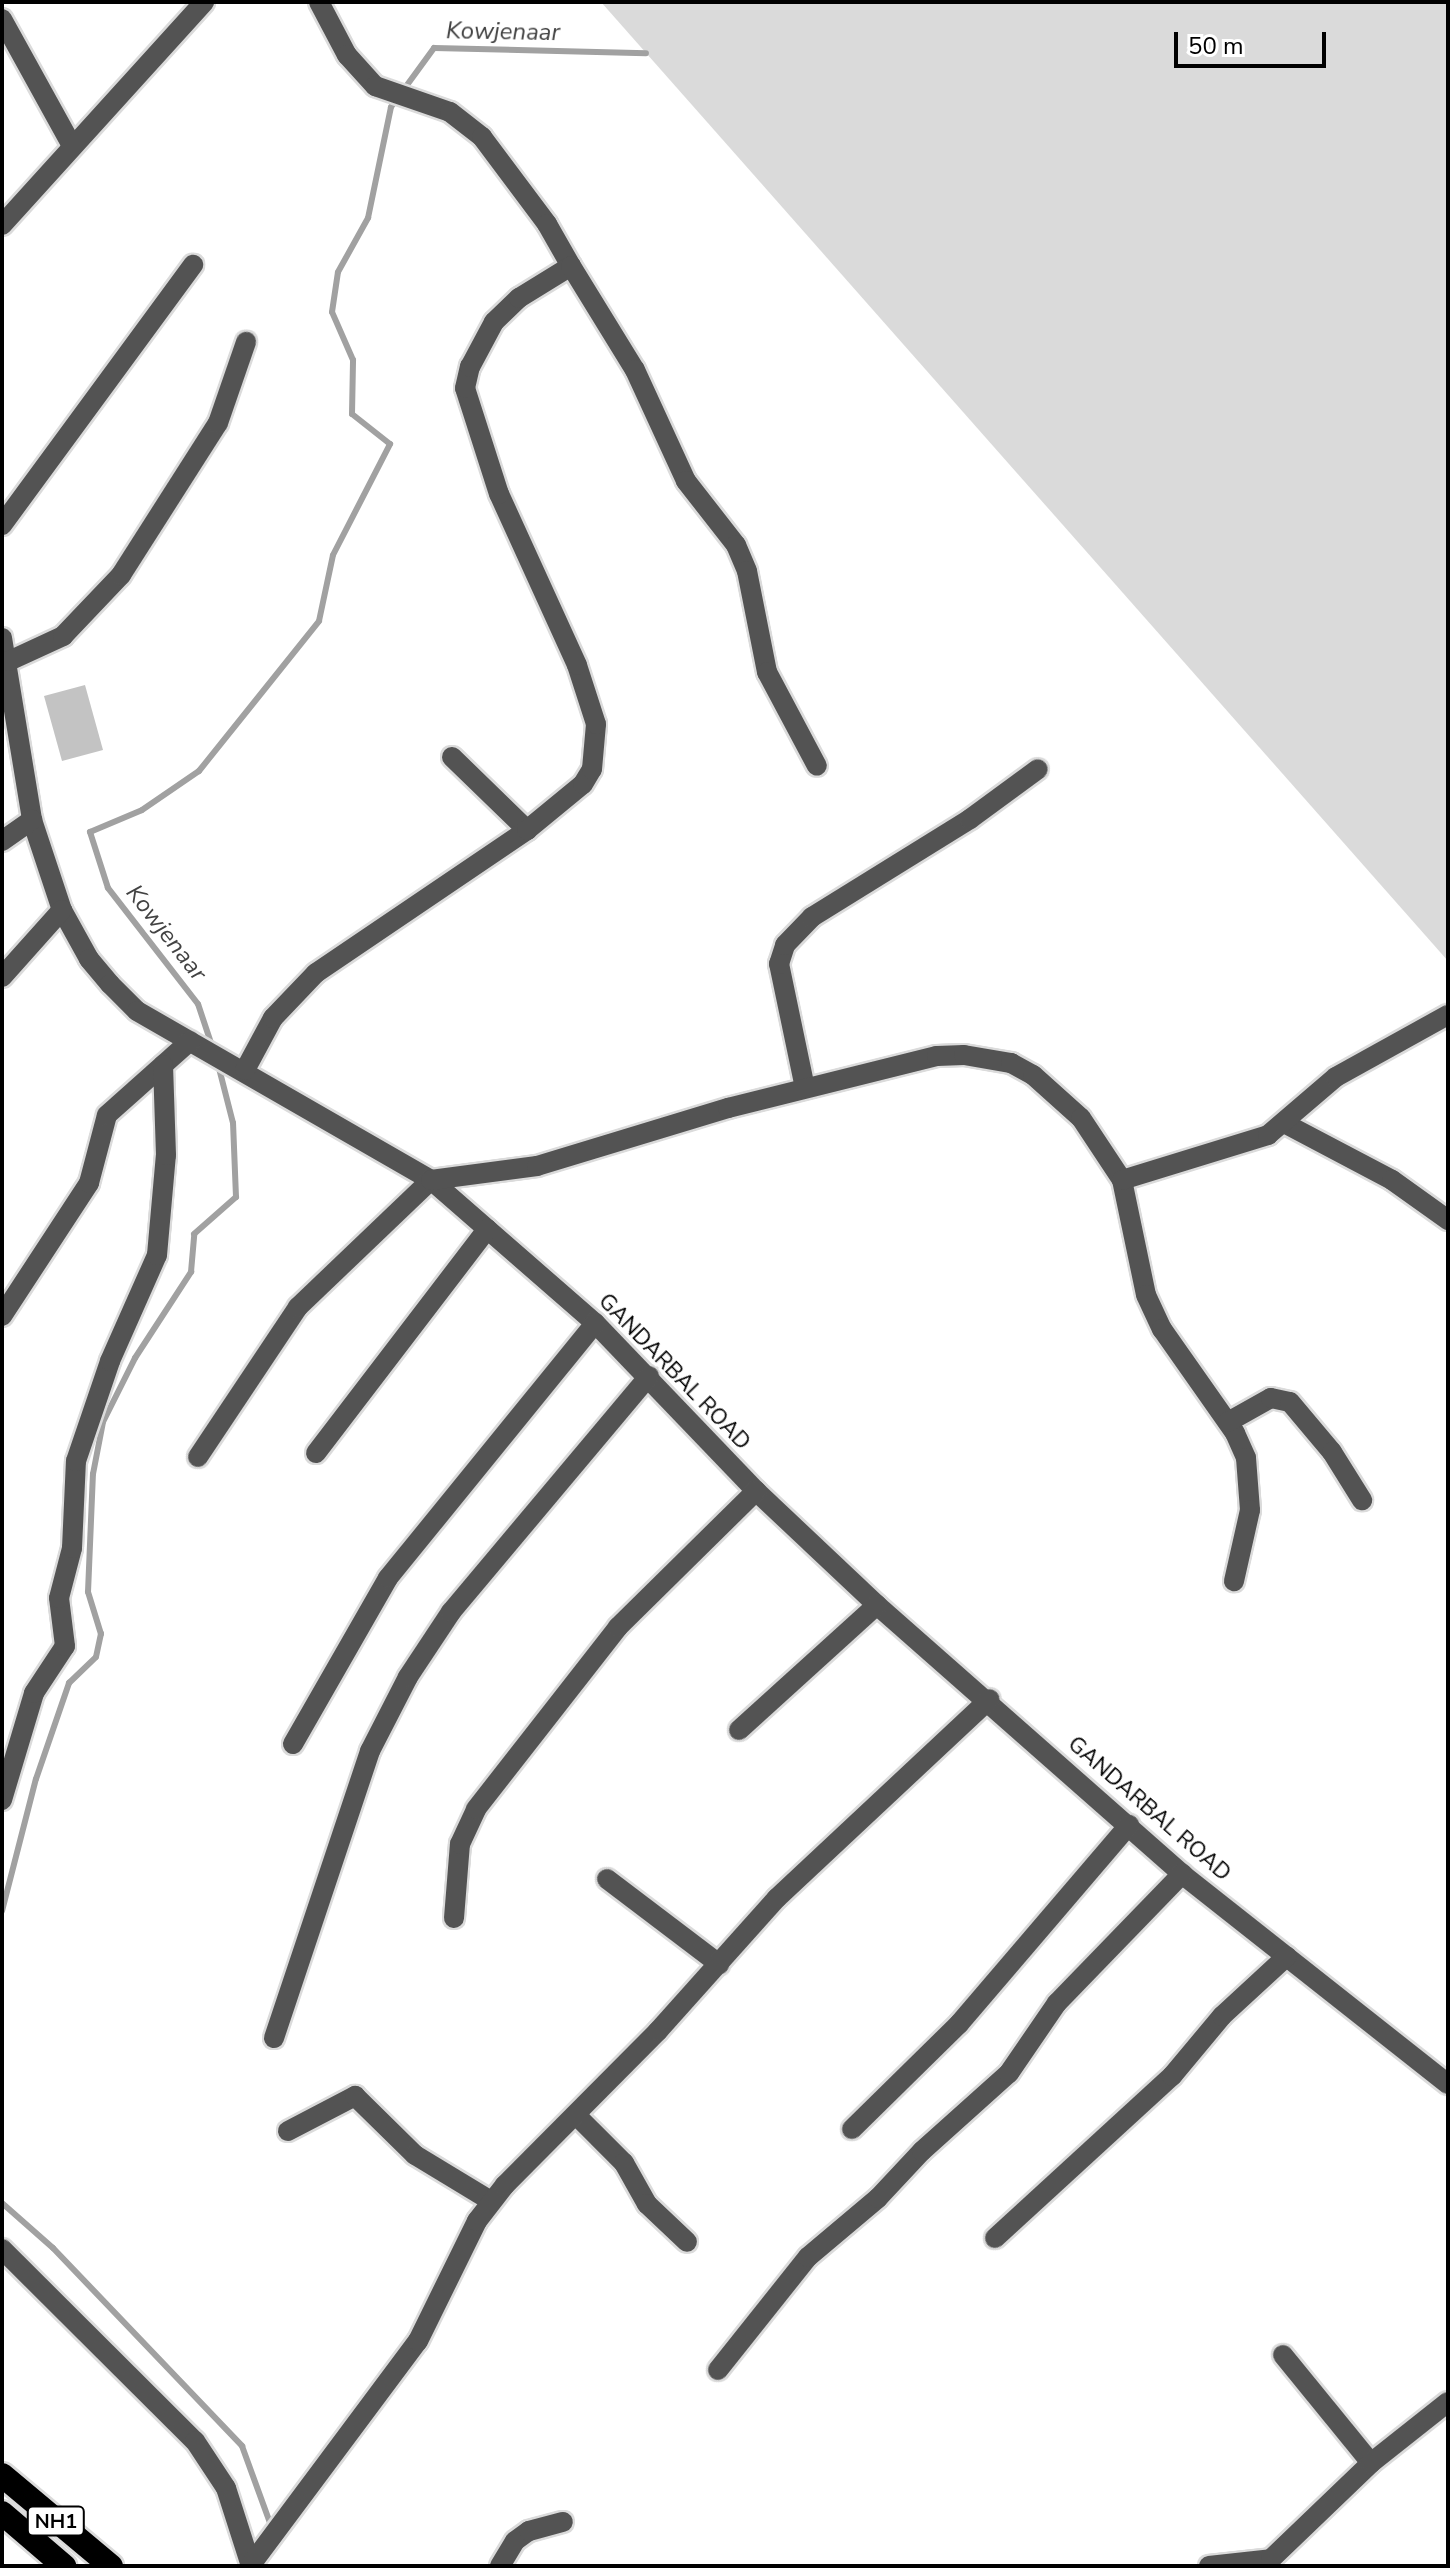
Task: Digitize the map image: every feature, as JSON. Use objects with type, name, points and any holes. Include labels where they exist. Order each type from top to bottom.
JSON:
[{"type":"highway","name":"NH1","points":[[2,2475],[111,2566]]},
{"type":"highway","name":"NH1","points":[[2,2513],[64,2566]]},
{"type":"street","points":[[2,225],[204,2]]},
{"type":"street","points":[[319,2],[347,55],[375,86],[450,112],[482,137],[547,224],[635,370],[686,481],[736,545],[747,571],[767,672],[817,766]]},
{"type":"street","points":[[2,19],[72,146]]},
{"type":"street","points":[[2,525],[193,265]]},
{"type":"street","points":[[244,1070],[273,1018],[316,973],[527,830],[583,784],[597,750],[596,724],[577,665],[490,470],[465,388],[470,367],[494,322],[519,298],[571,266]]},
{"type":"street","points":[[9,661],[63,636],[121,575],[218,423],[246,342]]},
{"type":"street","name":"GANDARBAL ROAD","points":[[2,638],[9,661],[9,713],[32,820],[62,910],[89,959],[110,984],[137,1011],[431,1180],[595,1323],[756,1491],[877,1605],[990,1699],[1182,1874],[1448,2084]]},
{"type":"street","points":[[452,757],[527,830]]},
{"type":"street","points":[[805,1088],[779,964],[785,945],[812,917],[970,819],[1038,769]]},
{"type":"street","points":[[2,841],[32,820]]},
{"type":"street","points":[[2,977],[62,910]]},
{"type":"street","points":[[1122,1180],[1246,1146],[1284,1123],[1336,1077],[1448,1015]]},
{"type":"street","points":[[2,1316],[89,1183],[107,1115],[190,1042]]},
{"type":"street","points":[[198,1457],[298,1307],[431,1180],[537,1166],[805,1088],[937,1056],[1011,1063],[1033,1075],[1081,1118],[1122,1180],[1146,1295],[1185,1366],[1241,1444],[1248,1472],[1248,1526],[1234,1581]]},
{"type":"street","points":[[2,1800],[34,1693],[65,1646],[59,1598],[72,1548],[80,1448],[110,1361],[152,1278],[166,1155],[163,1065]]},
{"type":"street","points":[[1284,1123],[1392,1180],[1448,1220]]},
{"type":"street","points":[[316,1453],[487,1229]]},
{"type":"street","points":[[293,1744],[388,1578],[595,1323]]},
{"type":"street","points":[[274,2038],[370,1751],[408,1677],[451,1612],[649,1376]]},
{"type":"street","points":[[1228,1422],[1271,1398],[1290,1402],[1332,1452],[1362,1500]]},
{"type":"street","points":[[454,1918],[460,1844],[476,1809],[599,1648],[756,1491]]},
{"type":"street","points":[[739,1730],[877,1605]]},
{"type":"street","points":[[251,2565],[412,2351],[491,2201],[719,1964],[777,1898],[990,1699]]},
{"type":"street","points":[[852,2129],[959,2024],[1129,1825]]},
{"type":"street","points":[[718,2370],[808,2257],[878,2198],[1009,2073],[1057,2003],[1182,1874]]},
{"type":"street","points":[[607,1879],[719,1964]]},
{"type":"street","points":[[995,2238],[1172,2076],[1222,2016],[1287,1956]]},
{"type":"street","points":[[288,2131],[355,2096],[415,2155],[491,2201]]},
{"type":"street","points":[[576,2115],[624,2163],[647,2204],[687,2242]]},
{"type":"street","points":[[2,2249],[195,2441],[226,2488],[251,2565]]},
{"type":"street","points":[[1283,2355],[1371,2463]]},
{"type":"street","points":[[1209,2566],[1271,2559],[1371,2463],[1448,2402]]},
{"type":"street","points":[[500,2566],[515,2541],[563,2522]]},
{"type":"shaded area","points":[[601,2],[1448,2],[1448,961]]},
{"type":"building","points":[[85,685],[103,750],[62,761],[44,696]]},
{"type":"waterway","name":"Kowjenaar","points":[[212,1046],[198,1004],[108,888],[90,832],[142,810],[199,771],[319,621],[333,555],[390,444],[352,414],[353,360],[332,312],[338,272],[368,218],[391,107],[434,48],[646,53]]},
{"type":"waterway","name":"Kowjenaar","points":[[2,1911],[36,1779],[69,1683],[96,1657],[101,1634],[88,1592],[93,1474],[103,1422],[135,1358],[191,1272],[194,1234],[236,1197],[233,1123],[218,1064]]},
{"type":"waterway","points":[[2,2203],[53,2248],[242,2446],[270,2523]]}]
